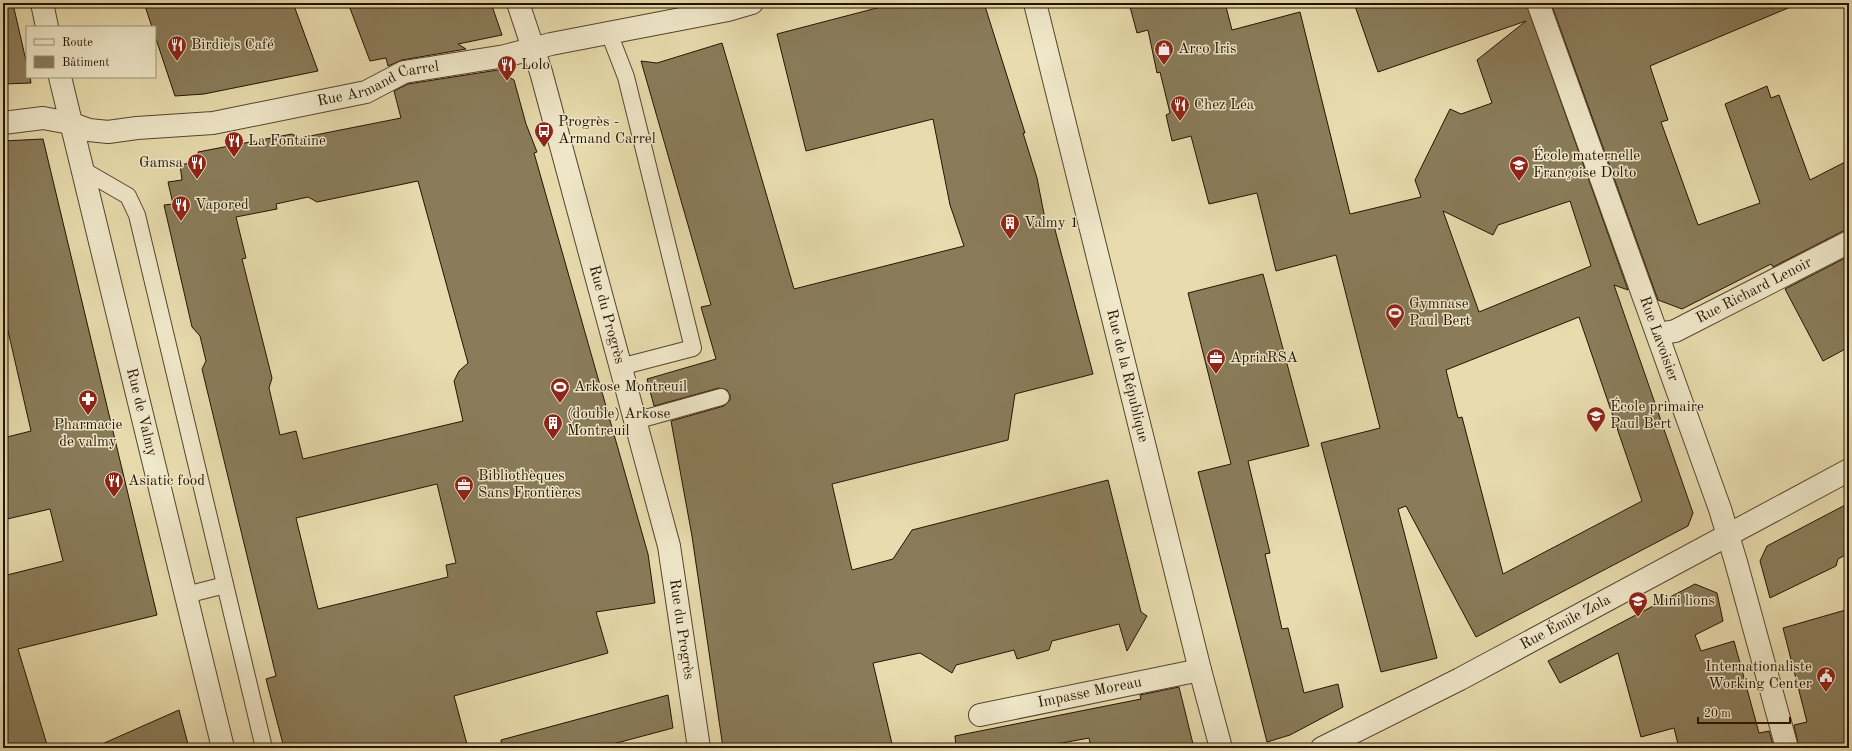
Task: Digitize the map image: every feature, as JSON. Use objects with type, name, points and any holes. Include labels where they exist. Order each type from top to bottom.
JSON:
[{"type":"street","points":[[42,3],[48,26]]},
{"type":"street","name":"Rue du Progrès","points":[[518,3],[532,49],[541,72],[669,546],[699,748]]},
{"type":"street","name":"Rue Armand Carrel","points":[[3,123],[43,118],[70,123],[89,130],[108,132],[137,128],[213,123],[366,92],[404,72],[505,56],[609,33],[728,10],[752,3]]},
{"type":"street","name":"Rue de la République","points":[[1035,3],[1200,670],[1221,748]]},
{"type":"street","name":"Rue Lavoisier","points":[[1538,3],[1576,114],[1658,334],[1728,534],[1787,748]]},
{"type":"street","name":"Rue de Valmy","points":[[60,78],[223,748]]},
{"type":"street","name":"Rue Richard Lenoir","points":[[1658,334],[1675,331],[1849,242]]},
{"type":"street","name":"Rue Émile Zola","points":[[1322,748],[1460,679],[1849,470]]},
{"type":"street","name":"Impasse Moreau","points":[[980,715],[1200,670]]},
{"type":"lane","points":[[609,33],[626,78],[693,348],[620,367]]},
{"type":"lane","points":[[83,170],[128,196],[137,215],[264,748]]},
{"type":"lane","points":[[635,421],[721,397]]},
{"type":"lane","points":[[186,595],[225,585]]},
{"type":"building","points":[[144,3],[293,3],[318,71],[204,94],[175,96],[156,39],[156,26],[152,26]]},
{"type":"building","points":[[348,3],[491,3],[502,35],[458,44],[466,49],[402,60],[388,66],[386,58],[370,61]]},
{"type":"building","points":[[896,3],[984,3],[1025,133],[1023,133],[1037,178],[1046,224],[1053,222],[1093,374],[1015,394],[1008,440],[832,484],[852,570],[893,559],[912,530],[1108,480],[1141,612],[1147,616],[1127,651],[1119,624],[1052,641],[1049,650],[1017,659],[1014,650],[956,665],[952,673],[920,653],[873,663],[893,748],[723,748],[692,536],[671,421],[724,406],[730,400],[730,395],[727,390],[719,388],[654,406],[650,391],[647,379],[716,359],[701,307],[711,305],[641,61],[657,63],[722,43],[794,289],[964,246],[950,205],[933,119],[806,151],[777,34]]},
{"type":"building","points":[[1129,3],[1225,3],[1232,30],[1300,12],[1350,214],[1421,197],[1415,180],[1450,109],[1461,114],[1492,103],[1477,60],[1526,21],[1378,72],[1354,3],[1526,3],[1628,290],[1614,285],[1693,513],[1688,526],[1476,637],[1406,506],[1398,509],[1437,658],[1381,672],[1321,443],[1380,428],[1336,255],[1276,271],[1257,193],[1209,204],[1191,136],[1172,141],[1166,115],[1170,113],[1160,72],[1157,73],[1148,30],[1137,33]],"holes":[[[1570,201],[1591,266],[1479,312],[1443,211],[1493,235],[1498,225]],[[1579,317],[1642,501],[1503,574],[1462,417],[1458,418],[1446,370]]]},
{"type":"building","points":[[1551,3],[1800,3],[1650,66],[1668,120],[1661,122],[1698,225],[1760,203],[1725,104],[1767,86],[1771,98],[1779,95],[1810,180],[1849,160],[1849,230],[1843,231],[1773,267],[1771,264],[1682,309],[1658,300]]},
{"type":"building","points":[[13,4],[26,61],[26,78],[30,78],[31,83],[3,84],[3,6]]},
{"type":"building","points":[[498,70],[514,80],[526,124],[537,152],[534,153],[648,554],[655,603],[596,612],[608,653],[454,696],[468,748],[284,748],[266,679],[276,676],[202,369],[206,361],[200,336],[192,327],[164,205],[173,204],[168,182],[182,180],[180,165],[200,161],[198,152],[292,134],[300,138],[401,118],[394,91],[408,84]],"holes":[[[418,181],[468,363],[459,371],[454,381],[463,421],[303,459],[296,431],[280,435],[269,388],[272,378],[242,259],[246,258],[236,217],[277,209],[276,204],[308,197],[317,202]],[[437,484],[456,563],[446,565],[448,577],[318,609],[296,518]]]},
{"type":"building","points":[[43,139],[157,615],[18,649],[48,748],[3,748],[3,576],[63,561],[50,509],[3,520],[3,438],[31,431],[3,309],[3,141]]},
{"type":"building","points":[[1849,256],[1849,347],[1823,361],[1785,289]]},
{"type":"building","points":[[1263,274],[1309,446],[1248,461],[1270,553],[1265,554],[1282,629],[1288,628],[1304,693],[1338,684],[1343,707],[1290,735],[1267,742],[1198,472],[1231,464],[1188,293]]},
{"type":"building","points":[[1849,503],[1849,553],[1838,559],[1836,566],[1770,598],[1760,561],[1767,546]]},
{"type":"building","points":[[1695,584],[1717,593],[1723,621],[1695,635],[1701,651],[1734,641],[1759,733],[1769,731],[1774,748],[1679,748],[1674,728],[1641,737],[1618,653],[1560,683],[1548,661]]},
{"type":"building","points":[[1849,609],[1849,748],[1799,748],[1794,725],[1807,722],[1783,628]]},
{"type":"building","points":[[1179,687],[1194,748],[1091,748],[1089,738],[1035,748],[956,748],[955,736],[1141,699],[1140,695]]},
{"type":"building","points":[[668,695],[673,728],[598,748],[502,748],[501,740]]},
{"type":"building","points":[[179,710],[189,748],[93,748]]},
{"type":"place","name":"Birdie's Café","points":[[177,62]]},
{"type":"place","name":"Arco Iris","points":[[1164,66]]},
{"type":"place","name":"Lolo","points":[[507,82]]},
{"type":"place","name":"Chez Léa","points":[[1180,122]]},
{"type":"place","name":"Progrès - Armand Carrel","points":[[544,148]]},
{"type":"place","name":"La Fontaine","points":[[234,158]]},
{"type":"place","name":"Gamsa","points":[[197,180]]},
{"type":"place","name":"École maternelle Françoise Dolto","points":[[1519,182]]},
{"type":"place","name":"Vapored","points":[[181,222]]},
{"type":"place","name":"Valmy 1","points":[[1010,240]]},
{"type":"place","name":"Gymnase Paul Bert","points":[[1395,330]]},
{"type":"place","name":"ApriaRSA","points":[[1216,375]]},
{"type":"place","name":"Arkose Montreuil","points":[[560,404]]},
{"type":"place","name":"Pharmacie de valmy","points":[[88,416]]},
{"type":"place","name":"École primaire Paul Bert","points":[[1596,433]]},
{"type":"place","name":"(double) Arkose Montreuil","points":[[553,440]]},
{"type":"place","name":"Asiatic food","points":[[114,498]]},
{"type":"place","name":"Bibliothèques Sans Frontières","points":[[464,502]]},
{"type":"place","name":"Mini lions","points":[[1638,618]]},
{"type":"place","name":"Internationaliste Working Center","points":[[1826,693]]}]
